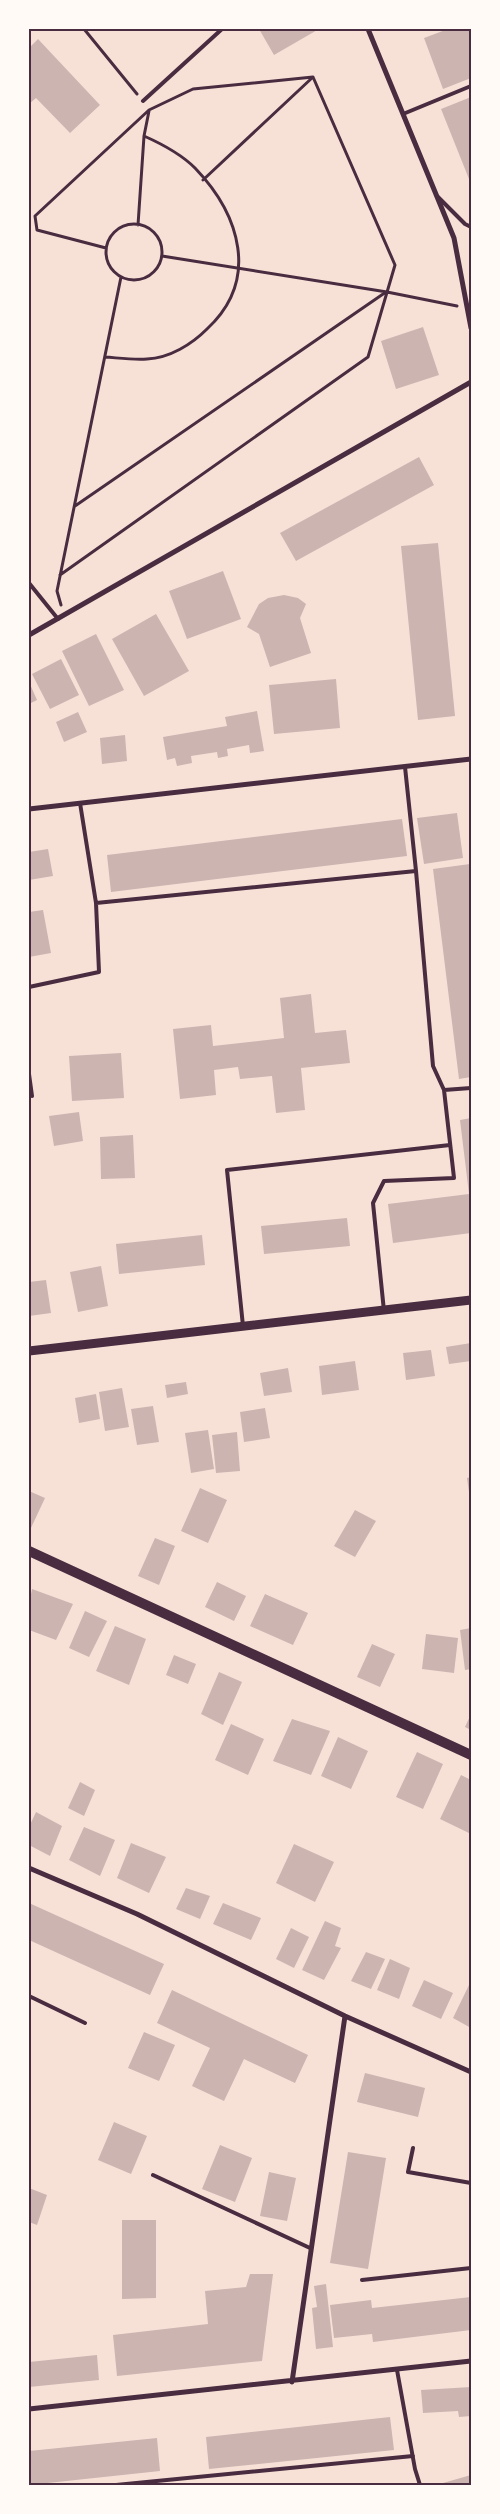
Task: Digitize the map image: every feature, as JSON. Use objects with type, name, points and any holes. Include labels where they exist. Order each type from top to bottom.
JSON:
[{"type":"main road","points":[[29,1551],[471,1755]]},
{"type":"street","points":[[368,29],[454,238],[471,328]]},
{"type":"street","points":[[29,635],[471,382]]},
{"type":"street","points":[[29,808],[471,759]]},
{"type":"street","points":[[29,1351],[471,1300]]},
{"type":"street","points":[[29,1868],[137,1914],[345,2016],[471,2072]]},
{"type":"street","points":[[292,2382],[345,2016]]},
{"type":"street","points":[[29,2409],[292,2382],[471,2361]]},
{"type":"lane","points":[[142,101],[222,29]]},
{"type":"lane","points":[[403,114],[471,86]]},
{"type":"lane","points":[[437,195],[465,224],[471,227]]},
{"type":"lane","points":[[29,583],[58,619]]},
{"type":"lane","points":[[384,1311],[373,1203],[384,1180],[454,1178],[444,1090],[433,1066],[405,767]]},
{"type":"lane","points":[[29,987],[99,972],[96,903],[80,803]]},
{"type":"lane","points":[[96,903],[416,871]]},
{"type":"lane","points":[[29,1074],[32,1096]]},
{"type":"lane","points":[[444,1090],[471,1088]]},
{"type":"lane","points":[[243,1327],[227,1170],[450,1145]]},
{"type":"lane","points":[[29,1996],[85,2023]]},
{"type":"lane","points":[[413,2148],[408,2172],[471,2183]]},
{"type":"lane","points":[[153,2175],[310,2248]]},
{"type":"lane","points":[[362,2280],[471,2268]]},
{"type":"lane","points":[[396,2370],[420,2485]]},
{"type":"lane","points":[[116,2485],[413,2456]]},
{"type":"path","points":[[84,29],[149,110],[144,136],[138,225]]},
{"type":"path","points":[[106,248],[37,230],[35,216],[149,110],[193,89],[313,77]]},
{"type":"path","points":[[203,180],[313,77]]},
{"type":"path","points":[[60,575],[368,357],[395,264],[313,77]]},
{"type":"path","points":[[105,357],[149,360],[194,342],[213,324],[230,300],[241,269],[239,248],[231,221],[195,168],[167,147],[144,136]]},
{"type":"path","points":[[138,225],[154,232],[159,240],[162,256],[154,272],[147,277],[130,280],[122,278],[109,265],[106,248],[109,240],[121,228],[138,225]]},
{"type":"path","points":[[162,256],[387,292],[467,308]]},
{"type":"path","points":[[64,615],[57,591],[122,278]]},
{"type":"path","points":[[75,506],[387,292]]},
{"type":"building","points":[[259,29],[319,29],[274,55]]},
{"type":"building","points":[[448,29],[471,29],[471,78],[443,89],[424,38]]},
{"type":"building","points":[[38,39],[100,105],[70,133],[36,98],[29,104],[29,48]]},
{"type":"building","points":[[471,97],[471,184],[441,109]]},
{"type":"building","points":[[423,327],[439,375],[396,389],[381,341]]},
{"type":"building","points":[[419,457],[434,485],[296,561],[280,533]]},
{"type":"building","points":[[438,543],[455,716],[418,720],[401,546]]},
{"type":"building","points":[[223,571],[241,619],[187,639],[169,591]]},
{"type":"building","points":[[284,595],[298,598],[306,604],[300,618],[311,653],[270,667],[259,634],[247,627],[259,604],[268,598]]},
{"type":"building","points":[[156,614],[189,671],[144,696],[112,639]]},
{"type":"building","points":[[96,634],[124,690],[89,706],[62,651]]},
{"type":"building","points":[[61,659],[79,695],[50,709],[32,674]]},
{"type":"building","points":[[336,679],[340,728],[274,734],[269,685]]},
{"type":"building","points":[[29,682],[37,700],[29,704]]},
{"type":"building","points":[[257,711],[264,751],[250,753],[249,745],[227,749],[228,756],[218,758],[217,752],[191,756],[192,763],[177,766],[175,758],[167,760],[163,737],[227,726],[225,717]]},
{"type":"building","points":[[78,712],[87,732],[64,742],[56,722]]},
{"type":"building","points":[[125,735],[127,761],[102,764],[100,738]]},
{"type":"building","points":[[457,813],[463,858],[424,864],[417,818]]},
{"type":"building","points":[[402,819],[407,856],[111,892],[107,855]]},
{"type":"building","points":[[48,849],[53,876],[29,880],[29,852]]},
{"type":"building","points":[[470,864],[471,1077],[459,1079],[433,869]]},
{"type":"building","points":[[43,910],[51,953],[29,957],[29,912]]},
{"type":"building","points":[[311,994],[315,1033],[346,1030],[350,1063],[301,1068],[305,1110],[276,1113],[272,1076],[240,1079],[238,1067],[214,1070],[216,1095],[180,1099],[173,1029],[211,1025],[213,1046],[284,1038],[280,998]]},
{"type":"building","points":[[121,1053],[124,1098],[72,1101],[69,1056]]},
{"type":"building","points":[[79,1112],[83,1141],[54,1146],[49,1116]]},
{"type":"building","points":[[471,1118],[471,1233],[393,1243],[388,1204],[469,1194],[460,1120]]},
{"type":"building","points":[[133,1135],[135,1178],[101,1179],[100,1137]]},
{"type":"building","points":[[347,1218],[350,1246],[264,1254],[261,1226]]},
{"type":"building","points":[[202,1235],[205,1265],[119,1274],[116,1244]]},
{"type":"building","points":[[101,1266],[108,1306],[78,1312],[70,1272]]},
{"type":"building","points":[[46,1280],[51,1313],[29,1316],[29,1282]]},
{"type":"building","points":[[471,1343],[471,1361],[449,1364],[446,1347]]},
{"type":"building","points":[[431,1350],[435,1376],[406,1380],[403,1353]]},
{"type":"building","points":[[355,1361],[359,1390],[322,1395],[319,1366]]},
{"type":"building","points":[[288,1368],[292,1392],[264,1396],[260,1373]]},
{"type":"building","points":[[186,1382],[188,1394],[167,1398],[165,1385]]},
{"type":"building","points":[[122,1388],[129,1427],[105,1431],[99,1392]]},
{"type":"building","points":[[96,1394],[100,1419],[79,1423],[75,1398]]},
{"type":"building","points":[[153,1406],[159,1442],[137,1445],[131,1409]]},
{"type":"building","points":[[265,1408],[270,1438],[244,1442],[240,1412]]},
{"type":"building","points":[[208,1430],[214,1469],[191,1473],[185,1433]]},
{"type":"building","points":[[237,1432],[240,1471],[216,1473],[212,1435]]},
{"type":"building","points":[[471,1477],[471,1499],[470,1499],[467,1478]]},
{"type":"building","points":[[200,1488],[227,1500],[208,1543],[181,1531]]},
{"type":"building","points":[[29,1491],[45,1498],[31,1528],[29,1527]]},
{"type":"building","points":[[355,1510],[376,1521],[355,1557],[334,1546]]},
{"type":"building","points":[[155,1538],[175,1546],[159,1585],[138,1576]]},
{"type":"building","points":[[217,1582],[246,1596],[234,1621],[205,1607]]},
{"type":"building","points":[[32,1589],[73,1604],[56,1640],[29,1630],[29,1604]]},
{"type":"building","points":[[265,1594],[308,1613],[293,1645],[250,1626]]},
{"type":"building","points":[[85,1611],[107,1621],[89,1657],[69,1648]]},
{"type":"building","points":[[115,1626],[146,1639],[129,1685],[96,1671]]},
{"type":"building","points":[[471,1628],[471,1669],[465,1670],[460,1630]]},
{"type":"building","points":[[426,1634],[458,1638],[454,1673],[422,1669]]},
{"type":"building","points":[[372,1644],[395,1654],[380,1687],[357,1677]]},
{"type":"building","points":[[174,1655],[196,1664],[188,1684],[166,1675]]},
{"type":"building","points":[[219,1672],[242,1682],[223,1725],[201,1714]]},
{"type":"building","points":[[471,1714],[471,1730],[465,1727]]},
{"type":"building","points":[[292,1719],[330,1731],[311,1775],[273,1761]]},
{"type":"building","points":[[231,1724],[264,1739],[248,1775],[215,1760]]},
{"type":"building","points":[[338,1737],[368,1751],[351,1789],[321,1776]]},
{"type":"building","points":[[417,1752],[443,1764],[423,1809],[396,1797]]},
{"type":"building","points":[[461,1775],[471,1780],[471,1834],[440,1819]]},
{"type":"building","points":[[80,1782],[95,1790],[84,1816],[68,1808]]},
{"type":"building","points":[[36,1812],[62,1826],[50,1856],[29,1845],[29,1827]]},
{"type":"building","points":[[84,1827],[115,1840],[100,1876],[69,1860]]},
{"type":"building","points":[[131,1843],[166,1857],[149,1893],[117,1878]]},
{"type":"building","points":[[294,1844],[334,1862],[315,1902],[276,1883]]},
{"type":"building","points":[[186,1888],[210,1896],[200,1919],[176,1909]]},
{"type":"building","points":[[29,1903],[164,1964],[150,1995],[29,1940]]},
{"type":"building","points":[[223,1903],[261,1918],[251,1940],[213,1924]]},
{"type":"building","points":[[325,1921],[341,1928],[335,1946],[341,1948],[324,1980],[302,1970]]},
{"type":"building","points":[[291,1928],[309,1937],[294,1968],[276,1959]]},
{"type":"building","points":[[366,1952],[385,1959],[371,1989],[351,1981]]},
{"type":"building","points":[[390,1959],[410,1968],[399,1999],[377,1990]]},
{"type":"building","points":[[424,1980],[453,1993],[441,2019],[412,2006]]},
{"type":"building","points":[[469,1985],[471,1986],[471,2028],[453,2018]]},
{"type":"building","points":[[172,1990],[308,2055],[295,2083],[244,2059],[224,2101],[192,2086],[210,2048],[157,2023]]},
{"type":"building","points":[[144,2032],[175,2045],[159,2081],[128,2068]]},
{"type":"building","points":[[365,2073],[425,2088],[418,2117],[357,2102]]},
{"type":"building","points":[[114,2122],[147,2136],[131,2174],[98,2160]]},
{"type":"building","points":[[220,2145],[252,2158],[235,2202],[202,2189]]},
{"type":"building","points":[[348,2152],[386,2158],[368,2269],[330,2263]]},
{"type":"building","points":[[269,2172],[296,2178],[287,2221],[260,2216]]},
{"type":"building","points":[[29,2188],[47,2195],[37,2225],[29,2222]]},
{"type":"building","points":[[122,2220],[156,2220],[156,2298],[122,2299]]},
{"type":"building","points":[[250,2274],[273,2274],[262,2361],[117,2376],[113,2335],[208,2324],[205,2291],[246,2287]]},
{"type":"building","points":[[326,2284],[333,2347],[316,2349],[312,2308],[317,2307],[314,2286]]},
{"type":"building","points":[[471,2297],[471,2330],[373,2342],[372,2334],[334,2338],[330,2305],[371,2300],[372,2308]]},
{"type":"building","points":[[97,2355],[99,2380],[29,2387],[29,2362]]},
{"type":"building","points":[[471,2387],[471,2416],[459,2417],[458,2411],[423,2413],[421,2390]]},
{"type":"building","points":[[390,2417],[394,2450],[209,2469],[206,2437]]},
{"type":"building","points":[[157,2438],[160,2471],[29,2485],[29,2451]]},
{"type":"building","points":[[471,2475],[471,2485],[443,2485],[443,2483]]}]
